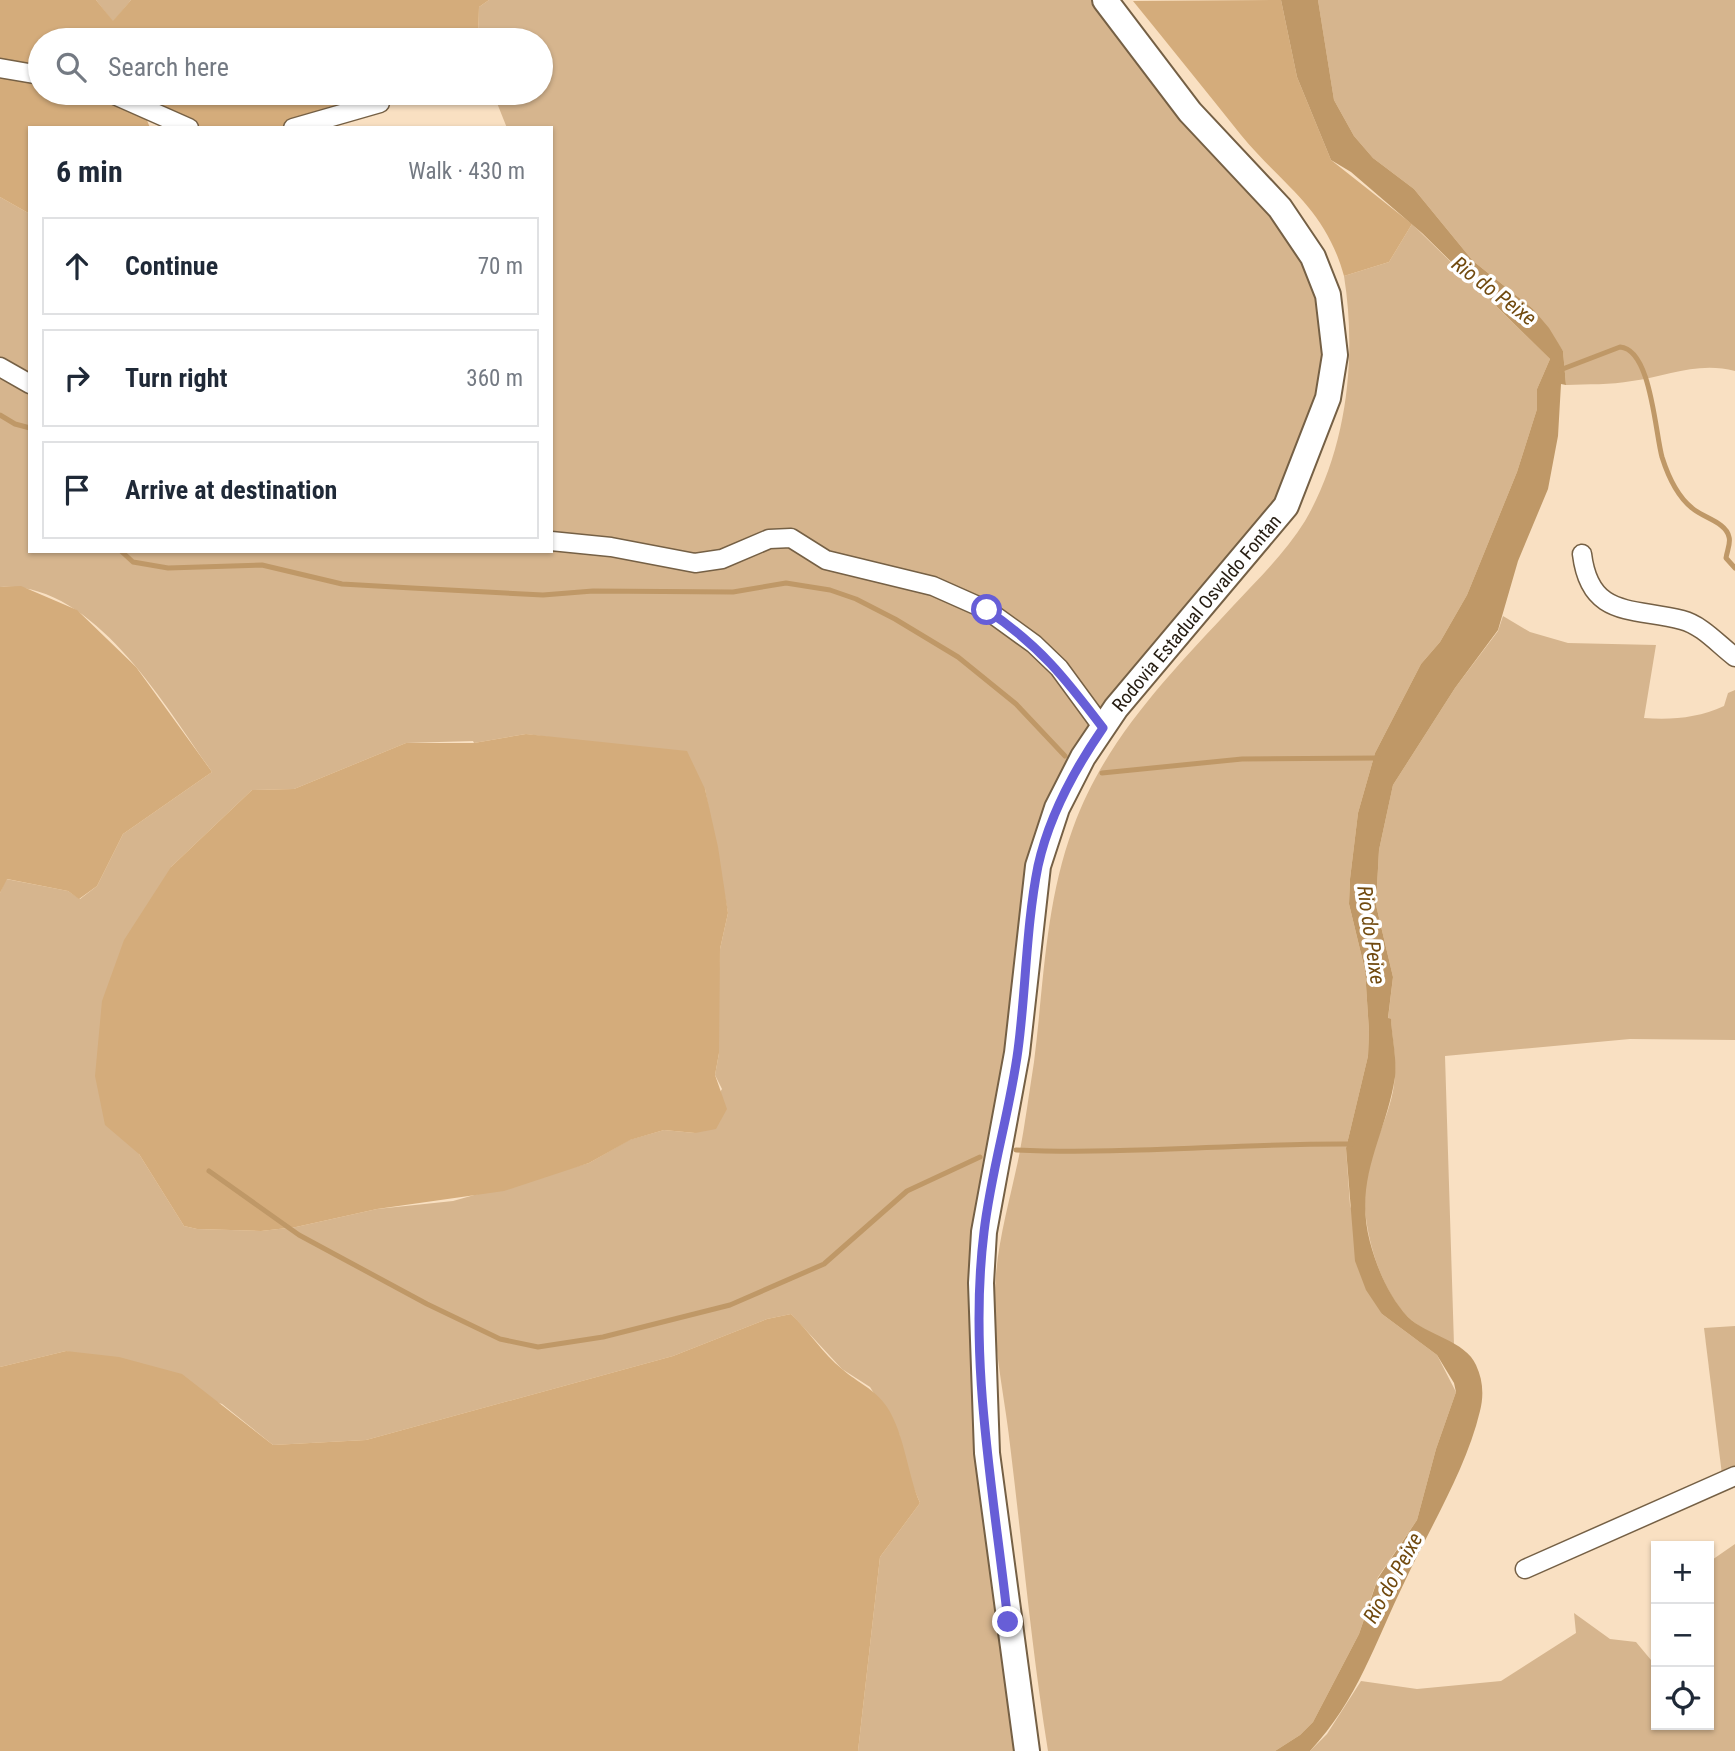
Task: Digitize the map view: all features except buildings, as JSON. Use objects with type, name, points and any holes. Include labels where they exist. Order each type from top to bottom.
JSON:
[{"type":"main road","name":"Rodovia Estadual Osvaldo Fontan","points":[[1027,1751],[987,1453],[981,1341],[984,1232],[1017,1053],[1038,866],[1056,808],[1083,757],[1103,728],[1286,506],[1328,398],[1335,355],[1328,295],[1313,257],[1280,208],[1190,112],[1105,0]]},
{"type":"street","points":[[0,68],[28,73]]},
{"type":"street","points":[[137,105],[185,126]]},
{"type":"street","points":[[300,126],[373,105]]},
{"type":"street","points":[[0,367],[28,383]]},
{"type":"street","points":[[553,541],[611,547],[695,563],[722,559],[769,539],[791,538],[826,559],[921,582],[987,610],[1034,644],[1059,668],[1103,728]]},
{"type":"street","points":[[1582,554],[1587,581],[1603,599],[1623,610],[1684,620],[1735,657]]},
{"type":"street","points":[[1525,1569],[1735,1476]]},
{"type":"shaded area","points":[[0,0],[96,0],[113,21],[131,0],[489,0],[479,7],[478,28],[28,28],[28,105],[341,105],[312,114],[287,126],[169,126],[147,120],[149,126],[28,126],[28,213],[0,197]]},
{"type":"shaded area","points":[[96,0],[131,0],[113,22]]},
{"type":"shaded area","points":[[489,0],[1114,0],[1197,112],[1265,182],[1329,315],[1313,456],[1141,676],[1057,828],[978,1283],[1029,1751],[858,1751],[880,1557],[920,1503],[910,1479],[899,1434],[870,1387],[842,1369],[791,1314],[767,1319],[673,1356],[366,1440],[273,1445],[222,1404],[66,1351],[0,1367],[0,893],[6,879],[68,891],[80,899],[97,886],[123,834],[212,772],[149,683],[96,625],[66,604],[34,590],[0,587],[0,197],[28,213],[28,553],[553,553],[553,126],[506,126],[498,105],[553,105],[553,28],[478,28],[479,7]],"holes":[[[526,734],[586,742],[705,789],[728,913],[720,949],[717,1008],[719,1053],[715,1075],[722,1089],[695,1133],[664,1130],[629,1140],[589,1163],[453,1201],[377,1209],[296,1227],[261,1231],[197,1229],[184,1226],[139,1154],[171,867],[252,790],[294,789],[406,743],[474,743]]]},
{"type":"shaded area","points":[[1281,0],[1297,77],[1331,160],[1412,224],[1389,262],[1344,276],[1336,252],[1314,215],[1241,135],[1133,1]]},
{"type":"shaded area","points":[[1318,0],[1735,0],[1735,371],[1696,368],[1624,382],[1566,385],[1563,351],[1532,308],[1473,261],[1414,189],[1373,158],[1354,136],[1334,100]]},
{"type":"shaded area","points":[[1412,224],[1550,359],[1537,389],[1537,409],[1517,472],[1467,595],[1440,642],[1421,664],[1375,753],[1358,813],[1350,879],[1349,904],[1365,970],[1369,1031],[1368,1056],[1346,1148],[1350,1205],[1382,1314],[1437,1355],[1456,1392],[1436,1449],[1417,1520],[1378,1577],[1359,1634],[1313,1722],[1300,1735],[1275,1751],[1048,1751],[997,1351],[995,1288],[998,1254],[1019,1156],[1034,1062],[1056,886],[1073,828],[1086,796],[1121,737],[1163,683],[1280,554],[1305,521],[1331,464],[1345,402],[1349,338],[1344,276],[1389,262]]},
{"type":"shaded area","points":[[21,586],[77,610],[136,667],[212,772],[123,834],[97,886],[79,899],[68,891],[7,879],[0,893],[0,587]]},
{"type":"shaded area","points":[[1503,616],[1530,632],[1568,643],[1656,645],[1644,718],[1695,716],[1724,706],[1728,693],[1735,690],[1735,1040],[1630,1039],[1445,1056],[1454,1345],[1418,1325],[1397,1304],[1379,1269],[1367,1228],[1367,1171],[1388,1111],[1395,1073],[1391,1020],[1388,1019],[1393,977],[1376,905],[1379,850],[1393,785],[1455,688],[1498,631]]},
{"type":"shaded area","points":[[526,734],[687,751],[705,789],[718,847],[728,913],[720,949],[719,1053],[715,1075],[727,1109],[716,1129],[695,1133],[664,1130],[630,1140],[589,1163],[504,1191],[377,1209],[296,1227],[261,1231],[197,1229],[184,1226],[139,1154],[105,1125],[95,1076],[102,1001],[124,940],[171,867],[252,790],[294,789],[406,743],[474,743]]},
{"type":"shaded area","points":[[791,1314],[835,1363],[872,1391],[887,1407],[898,1430],[920,1503],[880,1557],[858,1751],[0,1751],[0,1367],[66,1351],[119,1357],[182,1374],[273,1445],[366,1440],[673,1356],[767,1319]]},
{"type":"shaded area","points":[[1735,1326],[1735,1483],[1723,1483],[1704,1328]]},
{"type":"shaded area","points":[[1735,1544],[1735,1751],[1310,1751],[1327,1734],[1361,1681],[1417,1689],[1501,1681],[1576,1633],[1574,1613],[1610,1639],[1636,1642],[1651,1660],[1651,1730],[1714,1730],[1714,1559]]},
{"type":"water","name":"Rio do Peixe","points":[[1281,0],[1318,0],[1334,100],[1354,136],[1373,158],[1414,189],[1473,261],[1532,308],[1563,351],[1566,385],[1561,384],[1558,436],[1548,489],[1518,561],[1498,630],[1455,688],[1393,785],[1379,850],[1376,905],[1393,977],[1388,1018],[1391,1019],[1395,1077],[1368,1177],[1365,1198],[1370,1242],[1384,1282],[1408,1317],[1455,1344],[1471,1357],[1481,1382],[1481,1405],[1474,1433],[1457,1476],[1364,1670],[1341,1712],[1310,1751],[1275,1751],[1300,1735],[1313,1722],[1359,1634],[1378,1578],[1417,1520],[1436,1449],[1456,1392],[1454,1383],[1437,1355],[1382,1314],[1366,1290],[1355,1261],[1346,1148],[1368,1056],[1369,1031],[1365,970],[1349,904],[1358,813],[1375,753],[1421,664],[1440,642],[1467,595],[1517,472],[1537,409],[1537,389],[1550,359],[1422,233],[1351,172],[1331,160],[1297,77]]},
{"type":"waterway","points":[[1560,370],[1620,347],[1630,351],[1645,376],[1662,457],[1670,478],[1687,503],[1727,532],[1730,542],[1726,558],[1735,568]]},
{"type":"waterway","points":[[0,415],[15,424],[28,427]]},
{"type":"waterway","points":[[123,553],[133,562],[168,568],[262,565],[342,584],[543,595],[593,591],[733,592],[786,583],[830,590],[856,599],[895,619],[958,657],[1016,704],[1065,756]]},
{"type":"waterway","points":[[1102,773],[1242,759],[1378,758]]},
{"type":"waterway","points":[[1016,1150],[1100,1151],[1352,1144]]},
{"type":"waterway","points":[[209,1171],[299,1235],[427,1304],[500,1339],[538,1347],[603,1337],[730,1305],[824,1264],[907,1191],[980,1157]]},
{"type":"route","points":[[987,610],[1034,644],[1059,668],[1103,728],[1083,757],[1056,808],[1038,866],[1017,1053],[984,1232],[981,1341],[987,1453],[1008,1622]]}]
